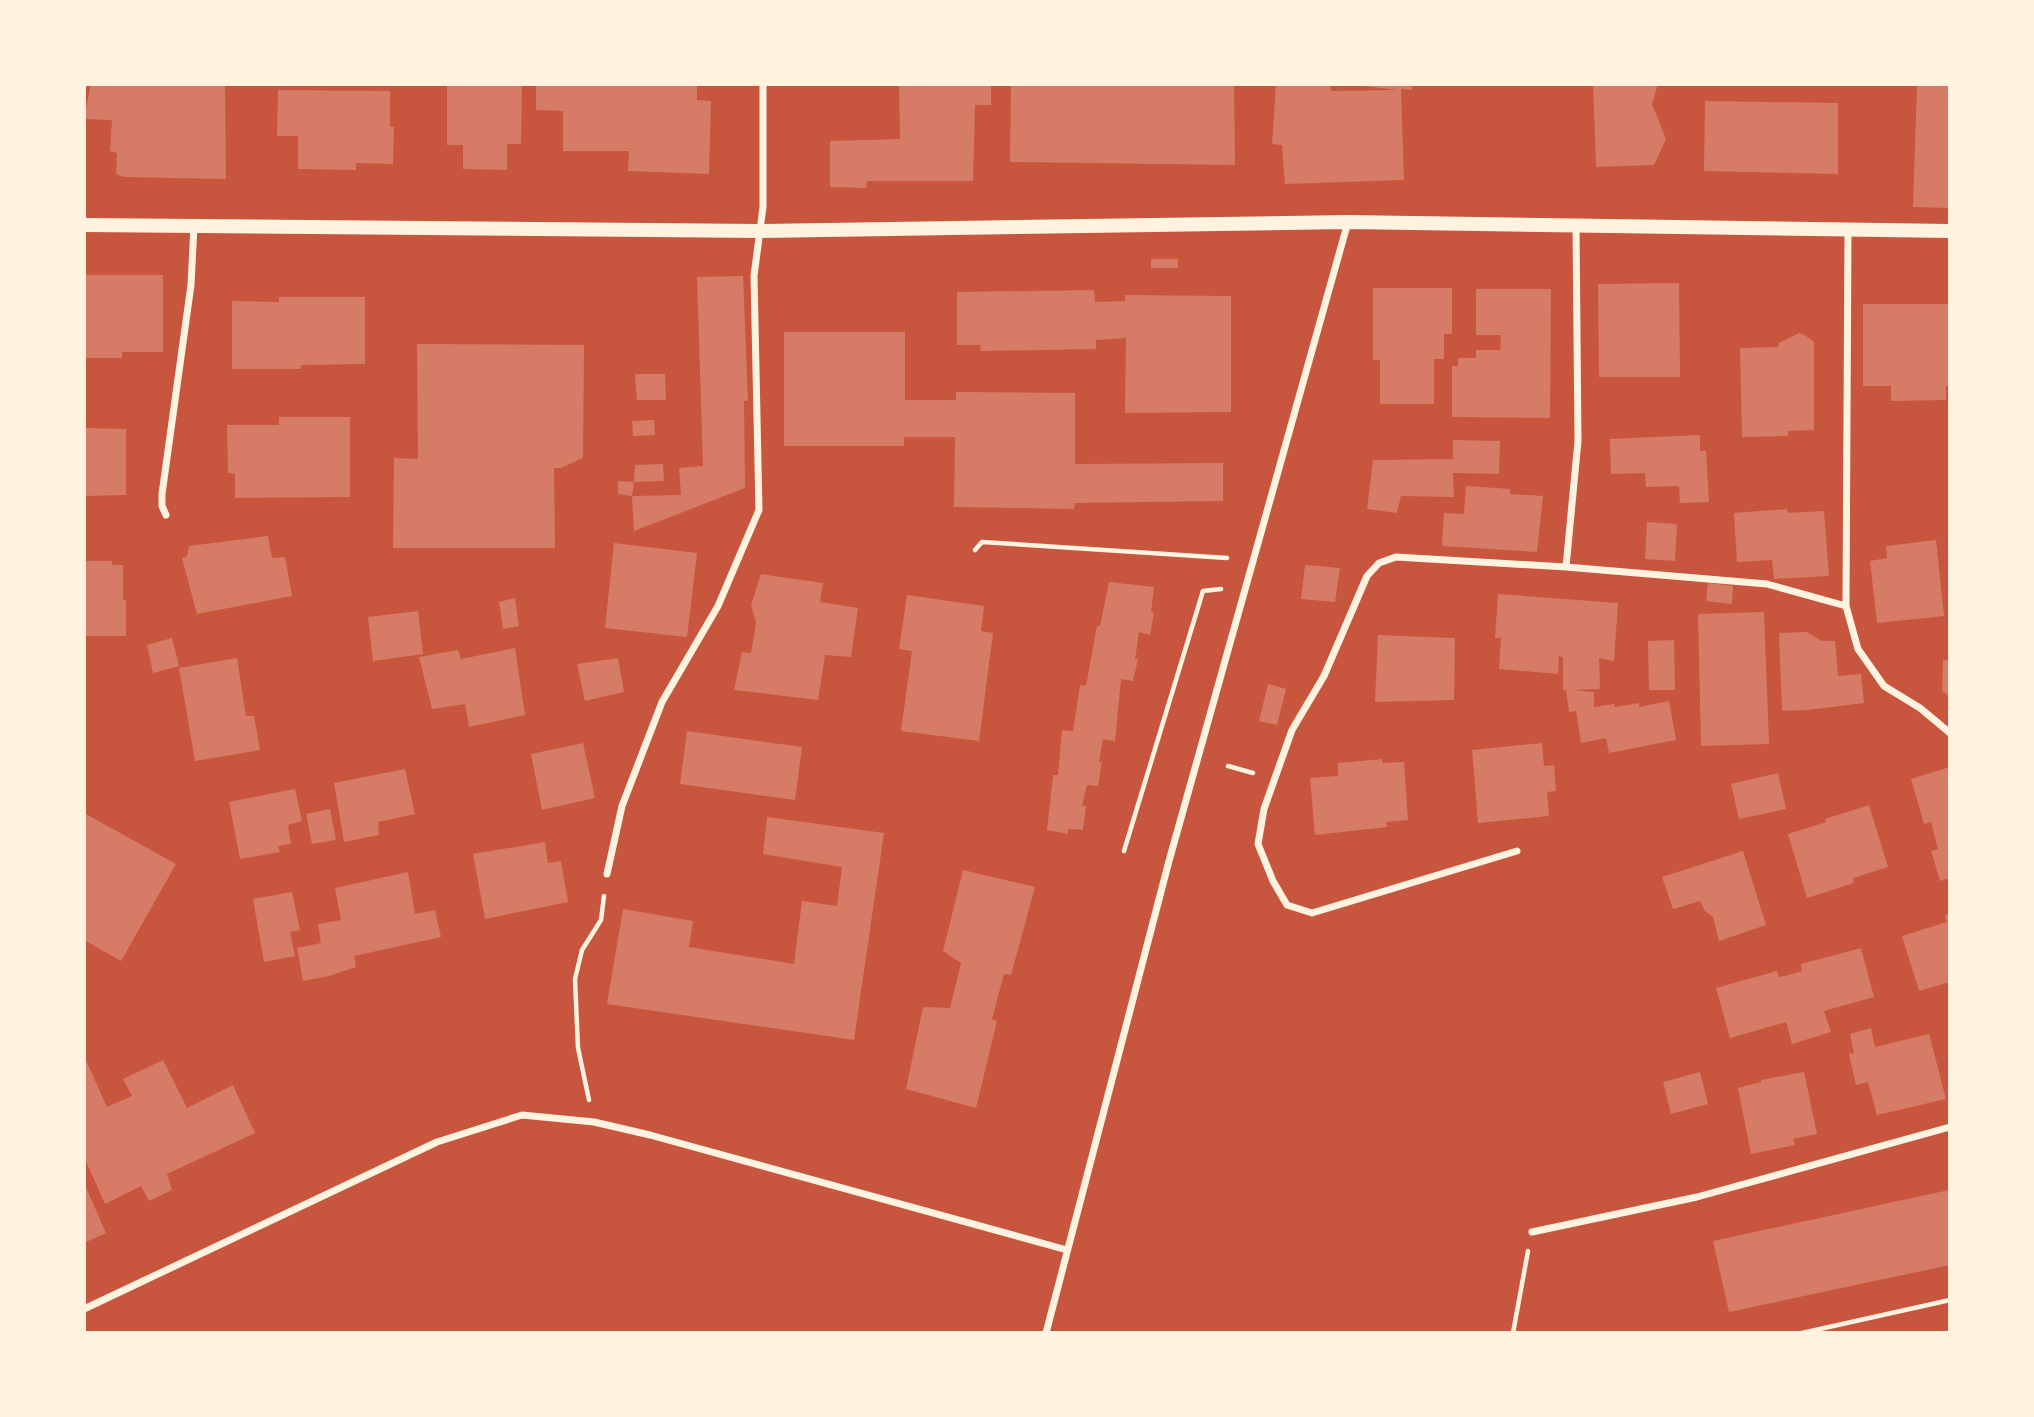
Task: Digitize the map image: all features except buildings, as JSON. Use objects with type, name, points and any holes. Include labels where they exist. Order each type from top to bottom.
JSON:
[{"type":"main road","points":[[84,225],[760,231],[1348,222],[1950,231]]},
{"type":"street","points":[[607,874],[622,806],[662,702],[718,606],[759,510],[754,276],[763,206],[763,84]]},
{"type":"street","points":[[1046,1333],[1169,861],[1348,222]]},
{"type":"street","points":[[166,515],[162,506],[162,494],[191,285],[194,226]]},
{"type":"street","points":[[1566,567],[1578,441],[1576,226]]},
{"type":"street","points":[[1848,231],[1846,606],[1858,649],[1884,685],[1920,708],[1950,733]]},
{"type":"street","points":[[1517,851],[1312,913],[1287,905],[1273,881],[1258,844],[1264,809],[1292,730],[1324,676],[1367,576],[1378,563],[1396,557],[1566,567],[1768,584],[1846,606]]},
{"type":"street","points":[[84,1309],[437,1142],[522,1115],[594,1122],[650,1135],[1067,1250]]},
{"type":"street","points":[[1532,1232],[1697,1197],[1950,1127]]},
{"type":"path","points":[[975,550],[982,542],[1227,558]]},
{"type":"path","points":[[1124,850],[1203,591],[1211,590]]},
{"type":"path","points":[[594,1122],[578,1048],[575,979],[582,950],[601,920],[607,874]]},
{"type":"path","points":[[1513,1333],[1532,1232]]},
{"type":"path","points":[[1802,1333],[1950,1300]]}]
